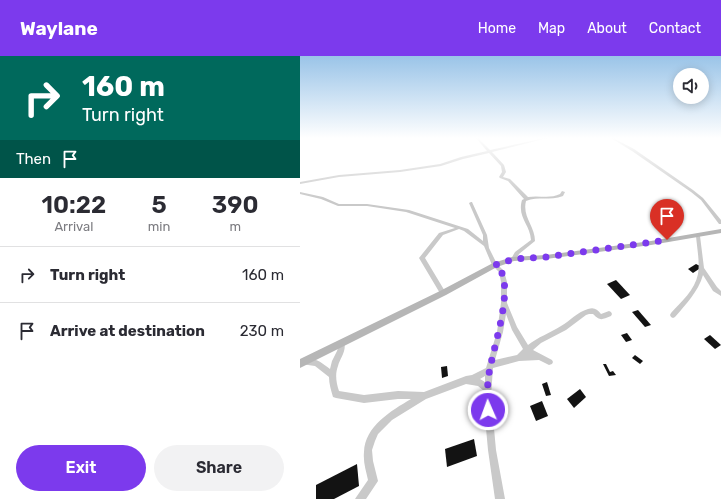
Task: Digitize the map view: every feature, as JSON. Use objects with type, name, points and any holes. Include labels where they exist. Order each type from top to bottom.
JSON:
[{"type":"main road","points":[[302,363],[443,293],[495,265],[514,259],[546,257],[698,236],[721,231]]},
{"type":"street","points":[[300,183],[339,176],[400,171],[445,164],[460,159]]},
{"type":"street","points":[[497,159],[503,166],[504,172],[501,177],[509,180],[527,199]]},
{"type":"street","points":[[645,159],[702,199],[721,223]]},
{"type":"street","points":[[514,259],[517,253],[533,241],[522,210],[524,200],[532,197],[550,199],[560,196],[563,192]]},
{"type":"street","points":[[300,193],[322,198],[338,205],[367,205],[407,211],[466,230],[486,244]]},
{"type":"street","points":[[471,203],[485,235],[486,244],[495,265],[501,271],[504,282],[504,303],[500,332],[490,368],[488,390],[492,450],[500,499]]},
{"type":"street","points":[[443,293],[422,258],[441,234],[460,228]]},
{"type":"street","points":[[673,315],[694,291],[698,281],[701,268],[698,236]]},
{"type":"street","points":[[701,268],[715,289],[721,294]]},
{"type":"street","points":[[504,303],[514,328],[527,350],[549,362]]},
{"type":"street","points":[[519,358],[536,343],[564,328],[584,313],[594,311],[600,317],[609,314]]},
{"type":"street","points":[[520,337],[526,342],[536,343]]},
{"type":"street","points":[[342,344],[342,351],[335,364],[332,384],[336,394],[364,399],[398,395],[424,396]]},
{"type":"street","points":[[360,499],[373,480],[368,451],[374,432],[391,416],[424,396],[466,380],[473,379],[490,368],[519,358],[532,356],[540,358]]},
{"type":"street","points":[[302,363],[316,363],[333,376]]},
{"type":"street","points":[[466,380],[480,383],[488,390]]},
{"type":"building","points":[[696,264],[702,267],[693,273],[688,269]]},
{"type":"building","points":[[616,280],[630,295],[621,299],[607,284]]},
{"type":"building","points":[[638,310],[651,325],[645,327],[632,312]]},
{"type":"building","points":[[627,333],[632,340],[626,342],[621,335]]},
{"type":"building","points":[[710,335],[721,345],[715,349],[704,339]]},
{"type":"building","points":[[635,355],[643,361],[640,364],[632,358]]},
{"type":"building","points":[[603,364],[606,364],[610,372],[613,371],[616,375],[609,376]]},
{"type":"building","points":[[447,366],[448,376],[442,378],[441,367]]},
{"type":"building","points":[[547,382],[551,395],[546,396],[542,384]]},
{"type":"building","points":[[580,389],[586,397],[574,408],[567,399]]},
{"type":"building","points":[[542,401],[548,416],[536,421],[530,406]]},
{"type":"building","points":[[474,439],[477,456],[447,467],[445,449]]},
{"type":"building","points":[[357,464],[359,486],[334,499],[316,499],[316,485]]},
{"type":"route","points":[[488,410],[487,396],[490,365],[500,332],[504,298],[504,282],[501,271],[495,265],[514,259],[546,257],[667,240]]}]
